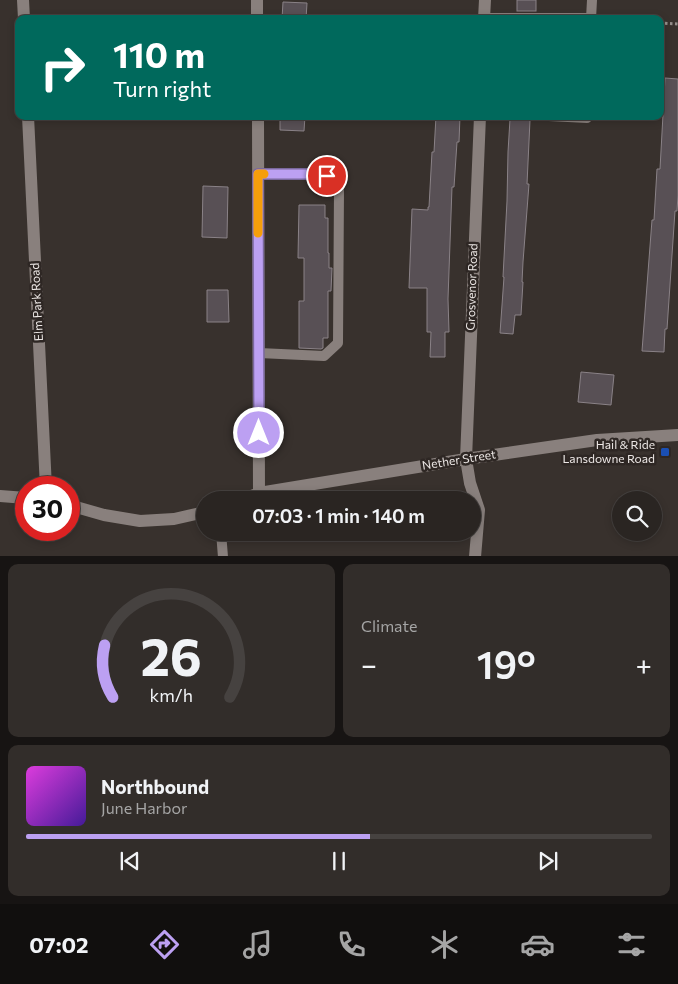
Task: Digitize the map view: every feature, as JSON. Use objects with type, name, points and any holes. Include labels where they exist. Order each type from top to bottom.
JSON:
[{"type":"street","points":[[23,0],[24,15]]},
{"type":"street","points":[[257,0],[257,15]]},
{"type":"street","points":[[484,0],[484,15]]},
{"type":"street","name":"Elm Park Road","points":[[28,120],[45,476]]},
{"type":"street","points":[[258,120],[259,491]]},
{"type":"street","name":"Grosvenor Road","points":[[470,483],[466,459],[480,120]]},
{"type":"street","name":"Nether Street","points":[[271,491],[597,440],[678,434]]},
{"type":"street","points":[[468,491],[470,483]]},
{"type":"street","points":[[470,483],[473,491]]},
{"type":"street","points":[[0,496],[15,497]]},
{"type":"street","points":[[80,508],[140,521],[174,519],[196,514]]},
{"type":"street","points":[[474,541],[475,556]]},
{"type":"lane","points":[[591,15],[592,0]]},
{"type":"lane","points":[[258,174],[320,174],[327,176],[337,184],[339,190],[338,343],[324,356],[259,354]]},
{"type":"lane","points":[[222,541],[223,556]]},
{"type":"path","points":[[664,23],[678,24]]},
{"type":"building","points":[[517,0],[536,0],[536,11],[517,11]]},
{"type":"building","points":[[283,2],[307,3],[306,15],[282,15]]},
{"type":"building","points":[[665,78],[678,79],[678,195],[677,211],[675,211],[664,352],[642,351],[657,169],[660,169]]},
{"type":"building","points":[[280,120],[305,120],[304,131],[280,130]]},
{"type":"building","points":[[436,120],[460,120],[454,187],[452,187],[448,299],[449,332],[445,332],[445,357],[430,357],[431,332],[427,332],[427,288],[409,288],[412,209],[428,210],[432,152],[434,152]]},
{"type":"building","points":[[510,120],[530,120],[527,184],[529,184],[521,315],[515,315],[513,334],[500,333],[504,277]]},
{"type":"building","points":[[203,186],[228,187],[227,238],[202,237]]},
{"type":"building","points":[[299,205],[325,205],[325,218],[328,218],[329,268],[332,268],[331,291],[328,291],[328,338],[323,338],[323,348],[321,349],[299,348],[299,301],[304,301],[304,258],[298,258]]},
{"type":"building","points":[[207,290],[228,290],[229,322],[207,322]]},
{"type":"building","points":[[581,372],[614,375],[611,405],[578,402]]},
{"type":"slow traffic","points":[[258,233],[258,174],[264,174]]},
{"type":"place","name":"Hail & Ride Lansdowne Road","points":[[665,452]]},
{"type":"route","points":[[259,433],[258,174],[320,174],[327,176]]}]
